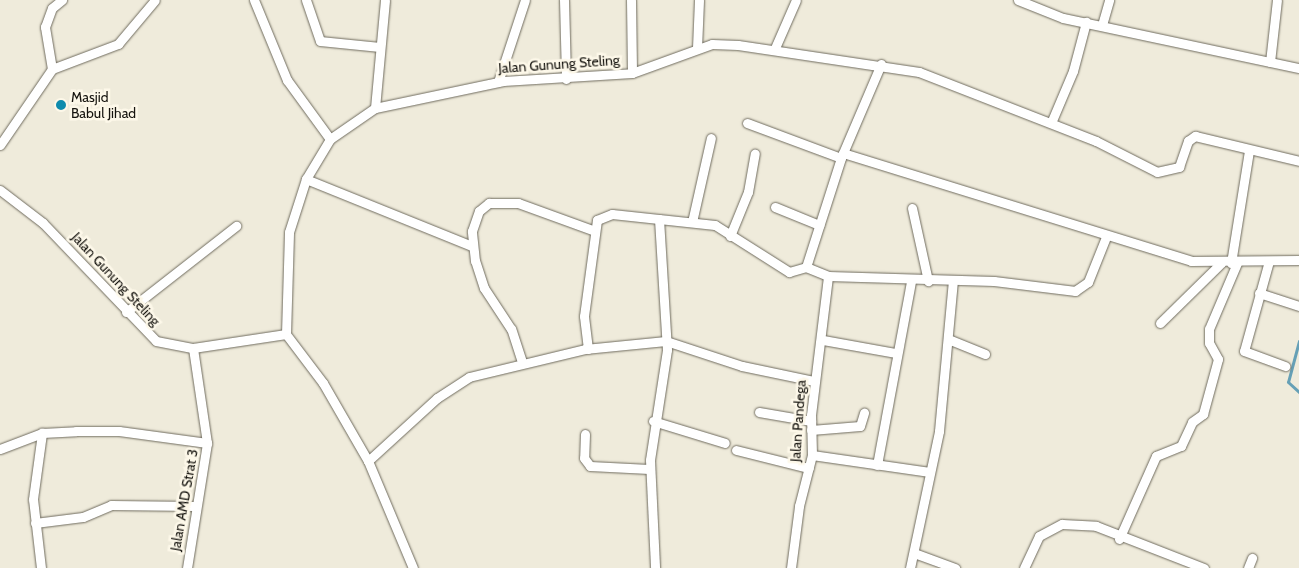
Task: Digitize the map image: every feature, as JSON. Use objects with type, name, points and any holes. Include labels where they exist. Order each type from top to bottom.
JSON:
[{"type":"street","points":[[52,69],[46,27],[52,8],[62,0]]},
{"type":"street","points":[[0,145],[52,69],[118,44],[155,0]]},
{"type":"street","points":[[254,0],[287,80],[330,139]]},
{"type":"street","points":[[306,0],[320,41],[380,47]]},
{"type":"street","points":[[375,108],[384,0]]},
{"type":"street","points":[[498,82],[526,0]]},
{"type":"street","points":[[564,0],[566,79]]},
{"type":"street","points":[[631,0],[632,73]]},
{"type":"street","points":[[697,48],[699,0]]},
{"type":"street","points":[[775,48],[796,0]]},
{"type":"street","points":[[1018,0],[1086,22],[1299,68]]},
{"type":"street","points":[[1102,25],[1108,0]]},
{"type":"street","points":[[1270,62],[1277,0]]},
{"type":"street","points":[[1051,123],[1073,72],[1086,22]]},
{"type":"street","name":"Jalan Gunung Steling","points":[[0,190],[43,223],[126,312],[156,341],[193,348],[286,334],[289,232],[306,179],[330,139],[375,108],[498,82],[566,79],[632,73],[712,44],[775,48],[881,64],[919,72],[1051,123],[1158,172],[1179,166],[1188,141],[1195,136],[1250,151]]},
{"type":"street","points":[[806,267],[842,156],[881,64]]},
{"type":"street","points":[[747,123],[842,156],[1106,237],[1191,261],[1234,263],[1299,260]]},
{"type":"street","points":[[692,222],[711,138]]},
{"type":"street","points":[[1120,538],[1156,456],[1181,446],[1192,422],[1202,414],[1218,359],[1209,343],[1210,328],[1234,263],[1250,151],[1299,161]]},
{"type":"street","points":[[730,236],[748,192],[755,154]]},
{"type":"street","points":[[306,179],[472,246]]},
{"type":"street","points":[[522,362],[511,329],[484,288],[472,246],[479,211],[499,202],[518,204],[595,231]]},
{"type":"street","points":[[775,207],[820,225]]},
{"type":"street","points":[[912,208],[928,281]]},
{"type":"street","points":[[588,349],[584,316],[597,220],[605,215],[715,225],[789,272],[806,267],[828,276],[911,281],[953,281],[1075,291],[1088,282],[1106,237]]},
{"type":"street","points":[[656,568],[650,469],[653,421],[666,341],[659,219]]},
{"type":"street","points":[[126,312],[236,226]]},
{"type":"street","points":[[1269,261],[1244,351],[1285,366]]},
{"type":"street","points":[[1160,323],[1221,263]]},
{"type":"street","name":"Jalan Pandega","points":[[791,568],[799,506],[812,454],[811,425],[814,381],[823,340],[828,276]]},
{"type":"street","points":[[877,465],[895,353],[911,281]]},
{"type":"street","points":[[910,568],[930,472],[948,339],[953,281]]},
{"type":"street","points":[[1259,293],[1299,306]]},
{"type":"street","points":[[286,334],[323,383],[368,461],[413,568]]},
{"type":"street","points":[[948,339],[965,342],[985,354]]},
{"type":"street","points":[[823,340],[895,353]]},
{"type":"street","points":[[368,461],[450,387],[468,377],[522,362],[588,349],[666,341],[742,366],[814,381]]},
{"type":"street","name":"Jalan AMD Strat 3","points":[[187,568],[195,506],[207,443],[193,348]]},
{"type":"street","points":[[759,412],[811,425],[860,426],[864,412]]},
{"type":"street","points":[[653,421],[725,444]]},
{"type":"street","points":[[0,449],[42,433],[119,431],[207,443]]},
{"type":"street","points":[[41,568],[35,523],[34,479],[42,433]]},
{"type":"street","points":[[585,434],[584,458],[590,466],[650,469]]},
{"type":"street","points":[[736,450],[809,468]]},
{"type":"street","points":[[812,454],[930,472]]},
{"type":"street","points":[[35,523],[83,517],[111,505],[195,506]]},
{"type":"street","points":[[1024,568],[1039,536],[1062,524],[1096,526],[1120,538],[1204,568]]},
{"type":"street","points":[[914,553],[955,568]]},
{"type":"street","points":[[1248,568],[1252,558]]},
{"type":"waterway","points":[[1299,341],[1288,382],[1299,392]]},
{"type":"place","name":"Masjid Babul Jihad","points":[[61,105]]}]
